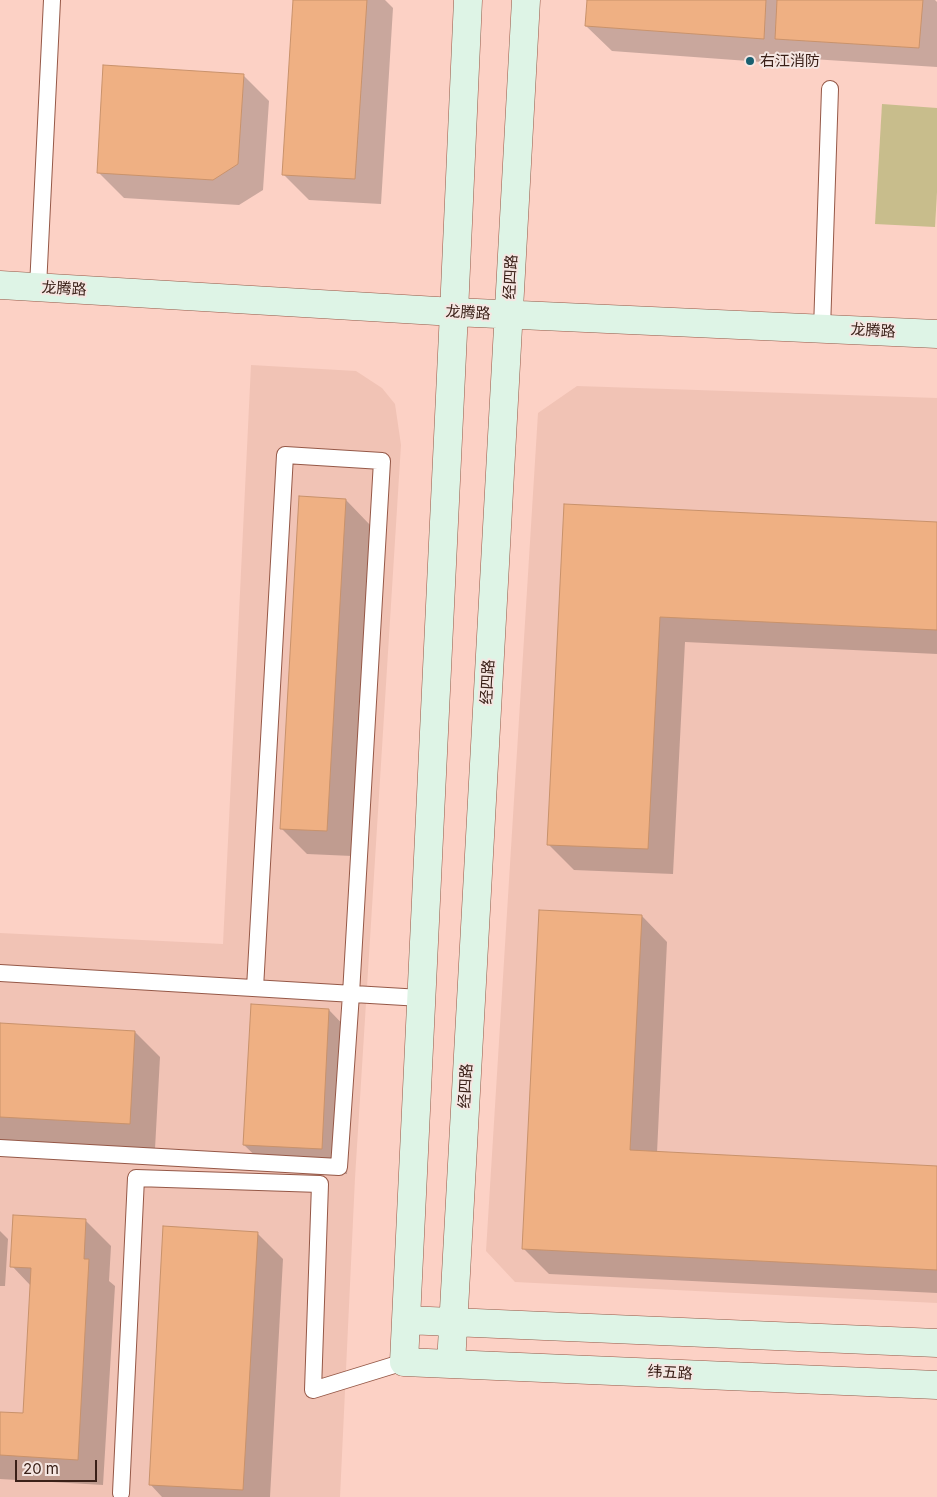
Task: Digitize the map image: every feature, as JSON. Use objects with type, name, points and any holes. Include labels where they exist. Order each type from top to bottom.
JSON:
[{"type":"street","points":[[404,1362],[468,0]]},
{"type":"street","name":"经四路","points":[[451,1364],[526,0]]},
{"type":"street","name":"龙腾路","points":[[0,285],[454,312],[937,334]]},
{"type":"street","points":[[406,1320],[937,1343]]},
{"type":"street","name":"纬五路","points":[[404,1362],[937,1385]]},
{"type":"lane","points":[[38,287],[52,0]]},
{"type":"lane","points":[[822,329],[830,89]]},
{"type":"lane","points":[[0,1148],[338,1167],[351,994],[382,461],[285,455],[255,988]]},
{"type":"lane","points":[[0,973],[421,998]]},
{"type":"lane","points":[[121,1493],[136,1178],[320,1184],[313,1390],[404,1362]]},
{"type":"shaded area","points":[[882,104],[937,108],[935,227],[875,224]]},
{"type":"shaded area","points":[[251,365],[356,371],[382,388],[395,404],[401,445],[355,1178],[340,1497],[0,1497],[0,933],[223,944]]},
{"type":"shaded area","points":[[577,386],[937,398],[937,1303],[515,1282],[486,1251],[538,413]]},
{"type":"building","points":[[293,0],[367,0],[355,179],[282,175]]},
{"type":"building","points":[[587,0],[766,0],[764,39],[585,26]]},
{"type":"building","points":[[777,0],[923,0],[919,48],[775,39]]},
{"type":"building","points":[[103,65],[244,74],[238,164],[213,180],[97,173]]},
{"type":"building","points":[[299,496],[346,499],[327,831],[280,829]]},
{"type":"building","points":[[564,504],[937,522],[937,630],[660,617],[648,849],[547,845]]},
{"type":"building","points":[[539,910],[642,915],[630,1150],[937,1166],[937,1270],[522,1249]]},
{"type":"building","points":[[251,1004],[329,1009],[322,1149],[243,1145]]},
{"type":"building","points":[[0,1023],[135,1031],[130,1124],[0,1117]]},
{"type":"building","points":[[13,1215],[86,1219],[84,1259],[89,1259],[78,1460],[0,1455],[0,1412],[23,1413],[31,1268],[10,1267]]},
{"type":"building","points":[[163,1226],[258,1232],[243,1490],[149,1485]]},
{"type":"place","name":"右江消防","points":[[750,61]]}]
